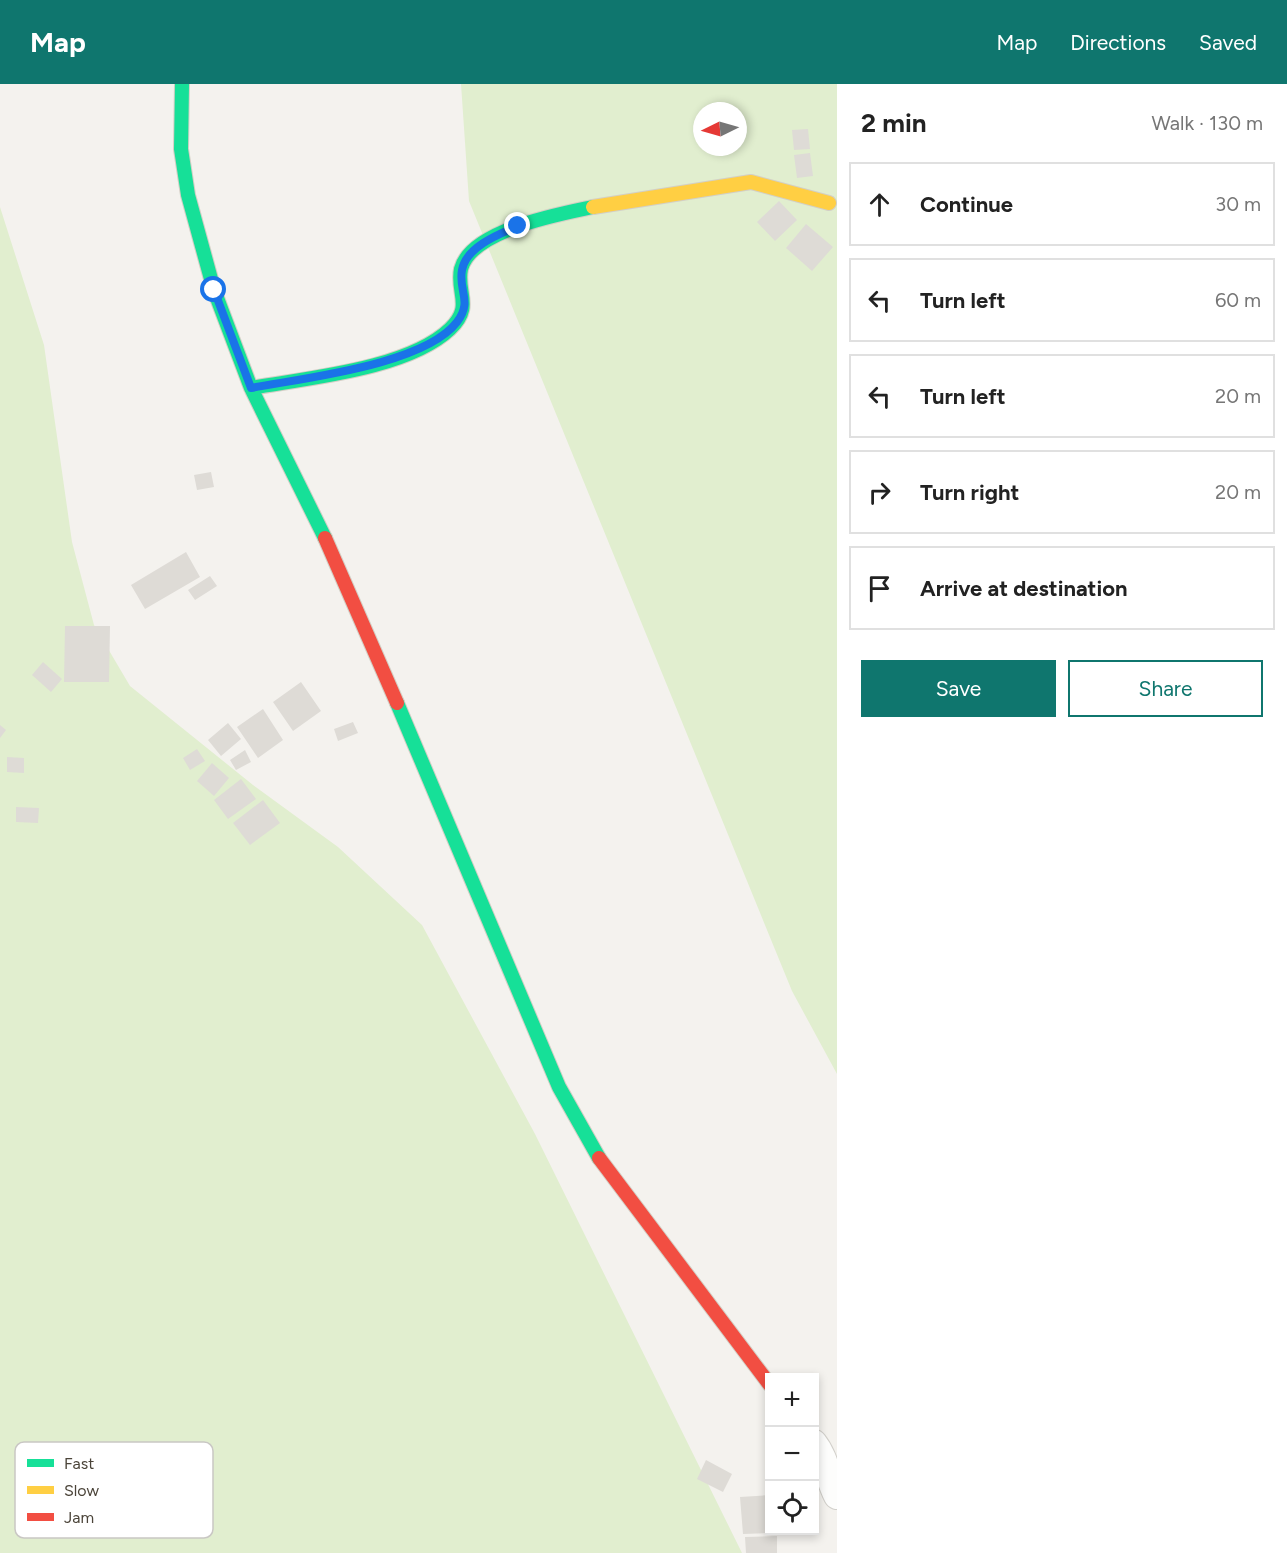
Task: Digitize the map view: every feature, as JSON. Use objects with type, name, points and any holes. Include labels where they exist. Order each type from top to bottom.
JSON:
[{"type":"street","points":[[182,84],[181,149],[188,195],[214,290],[251,388],[321,529],[375,650],[559,1086],[605,1169],[765,1378]]},
{"type":"street","points":[[251,388],[351,371],[431,342],[455,325],[465,311],[462,271],[465,260],[489,240],[518,226],[581,210],[752,182],[829,204]]},
{"type":"street","points":[[819,1450],[837,1496]]},
{"type":"green space","points":[[461,84],[837,84],[837,1074],[792,991],[469,201]]},
{"type":"green space","points":[[0,207],[44,345],[72,542],[94,625],[130,686],[253,785],[338,847],[422,925],[535,1134],[742,1553],[0,1553]]},
{"type":"building","points":[[808,129],[810,149],[794,150],[792,130]]},
{"type":"building","points":[[810,153],[813,176],[797,178],[794,155]]},
{"type":"building","points":[[779,201],[797,220],[775,241],[757,222]]},
{"type":"building","points":[[806,224],[833,247],[812,271],[786,248]]},
{"type":"building","points":[[211,472],[214,487],[197,490],[194,475]]},
{"type":"building","points":[[186,552],[200,577],[145,609],[131,585]]},
{"type":"building","points":[[210,576],[217,586],[195,600],[188,590]]},
{"type":"building","points":[[65,626],[110,626],[109,682],[64,682]]},
{"type":"building","points":[[43,662],[62,679],[51,692],[32,675]]},
{"type":"building","points":[[301,682],[321,711],[293,731],[273,702]]},
{"type":"building","points":[[263,709],[283,740],[258,758],[237,727]]},
{"type":"building","points":[[353,722],[358,733],[338,741],[334,729]]},
{"type":"building","points":[[228,723],[241,739],[221,756],[208,740]]},
{"type":"building","points":[[0,725],[6,730],[0,738]]},
{"type":"building","points":[[197,749],[205,761],[190,770],[183,758]]},
{"type":"building","points":[[245,750],[251,762],[236,770],[230,760]]},
{"type":"building","points":[[7,757],[24,758],[24,773],[7,772]]},
{"type":"building","points":[[212,763],[229,778],[214,796],[197,781]]},
{"type":"building","points":[[241,779],[256,799],[228,819],[214,800]]},
{"type":"building","points":[[263,800],[280,823],[250,845],[233,823]]},
{"type":"building","points":[[16,807],[39,808],[38,823],[16,822]]},
{"type":"building","points":[[706,1460],[732,1474],[723,1492],[697,1479]]},
{"type":"building","points":[[765,1495],[765,1533],[743,1534],[740,1497]]},
{"type":"building","points":[[777,1536],[777,1553],[746,1553],[745,1537]]},
{"type":"traffic: fast","points":[[182,84],[181,149],[188,195],[214,290],[251,388],[325,538]]},
{"type":"traffic: fast","points":[[251,388],[356,370],[384,363],[432,343],[450,329],[461,313],[463,306],[461,269],[468,255],[481,244],[498,234],[539,219],[593,207]]},
{"type":"traffic: fast","points":[[397,703],[559,1087],[599,1158]]},
{"type":"traffic: slow","points":[[593,207],[751,182],[829,203]]},
{"type":"traffic: jam","points":[[325,538],[397,703]]},
{"type":"traffic: jam","points":[[599,1158],[765,1378]]},
{"type":"route","points":[[214,290],[251,388],[351,371],[399,356],[431,342],[455,325],[465,311],[462,271],[465,260],[479,247],[499,234],[518,226]]}]
